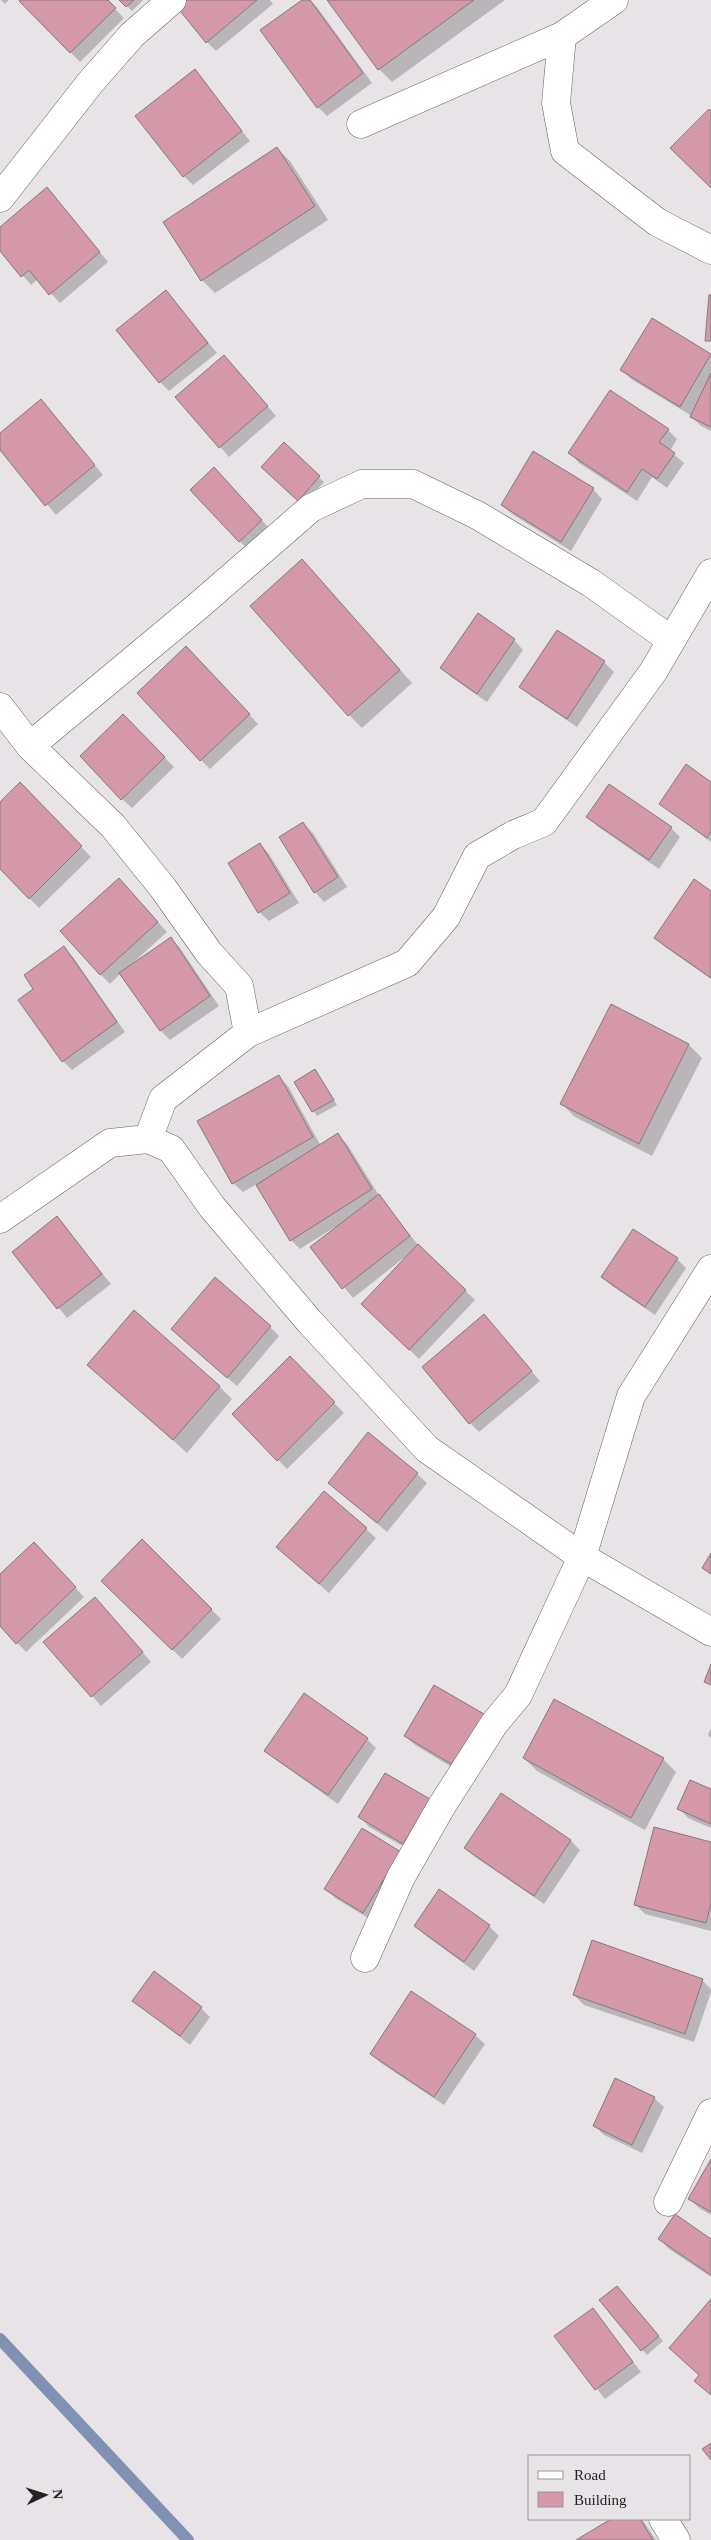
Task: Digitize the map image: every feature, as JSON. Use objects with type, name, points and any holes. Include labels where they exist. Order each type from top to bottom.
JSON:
[{"type":"street","points":[[0,198],[90,83],[132,35],[172,0]]},
{"type":"street","points":[[361,124],[562,36],[614,0]]},
{"type":"street","points":[[562,36],[556,102],[565,152],[658,222],[711,250]]},
{"type":"street","points":[[30,746],[197,607],[311,508],[362,484],[413,484],[477,515],[591,583],[671,640]]},
{"type":"street","points":[[148,1139],[163,1099],[248,1032],[407,963],[446,917],[477,856],[513,835],[544,822],[653,672],[671,640],[701,614],[711,573]]},
{"type":"street","points":[[0,707],[30,746],[113,826],[163,888],[209,953],[239,986],[248,1032]]},
{"type":"street","points":[[0,1219],[110,1143],[148,1139],[171,1149],[218,1215],[309,1321],[426,1449],[582,1557],[711,1632]]},
{"type":"street","points":[[365,1958],[402,1877],[441,1807],[494,1724],[518,1695],[582,1557],[631,1396],[711,1268]]},
{"type":"street","points":[[668,2202],[711,2113]]},
{"type":"street","points":[[664,2520],[676,2540]]},
{"type":"building","points":[[20,0],[108,0],[116,8],[70,53]]},
{"type":"building","points":[[119,0],[134,0],[126,7]]},
{"type":"building","points":[[185,0],[257,0],[206,43],[177,7]]},
{"type":"building","points":[[302,0],[310,0],[363,73],[317,108],[260,30]]},
{"type":"building","points":[[327,0],[474,0],[378,70]]},
{"type":"building","points":[[195,69],[242,131],[183,177],[135,116]]},
{"type":"building","points":[[709,109],[711,111],[711,188],[670,148]]},
{"type":"building","points":[[277,147],[315,206],[201,281],[163,222]]},
{"type":"building","points":[[47,187],[100,252],[49,295],[29,270],[21,277],[0,251],[0,227]]},
{"type":"building","points":[[166,290],[208,343],[159,383],[116,330]]},
{"type":"building","points":[[709,295],[711,295],[711,341],[705,341]]},
{"type":"building","points":[[652,318],[711,354],[680,407],[620,370]]},
{"type":"building","points":[[224,355],[268,406],[219,448],[175,397]]},
{"type":"building","points":[[711,373],[711,427],[690,417]]},
{"type":"building","points":[[610,390],[669,429],[659,442],[675,453],[657,479],[642,469],[627,492],[568,453]]},
{"type":"building","points":[[41,399],[95,465],[45,506],[0,450],[0,433]]},
{"type":"building","points":[[284,442],[320,476],[298,501],[261,467]]},
{"type":"building","points":[[533,451],[594,488],[561,542],[501,505]]},
{"type":"building","points":[[214,467],[262,520],[239,542],[190,490]]},
{"type":"building","points":[[302,559],[400,670],[348,716],[250,606]]},
{"type":"building","points":[[478,613],[515,639],[477,694],[440,668]]},
{"type":"building","points":[[557,630],[605,661],[567,719],[519,687]]},
{"type":"building","points":[[186,646],[250,714],[200,761],[137,693]]},
{"type":"building","points":[[123,714],[165,757],[121,800],[80,756]]},
{"type":"building","points":[[686,764],[711,782],[711,831],[707,838],[659,804]]},
{"type":"building","points":[[20,782],[82,846],[29,899],[0,869],[0,802]]},
{"type":"building","points":[[609,784],[672,827],[649,860],[586,817]]},
{"type":"building","points":[[303,822],[338,877],[314,893],[279,837]]},
{"type":"building","points":[[260,843],[290,893],[258,913],[228,863]]},
{"type":"building","points":[[119,878],[158,922],[100,975],[60,931]]},
{"type":"building","points":[[694,879],[711,891],[711,978],[654,938]]},
{"type":"building","points":[[171,937],[210,996],[160,1031],[119,973]]},
{"type":"building","points":[[64,946],[117,1022],[62,1062],[18,1000],[33,989],[24,975]]},
{"type":"building","points":[[611,1004],[689,1044],[639,1144],[560,1104]]},
{"type":"building","points":[[315,1069],[334,1100],[312,1112],[294,1082]]},
{"type":"building","points":[[279,1075],[313,1137],[232,1184],[197,1121]]},
{"type":"building","points":[[338,1133],[372,1189],[290,1241],[256,1185]]},
{"type":"building","points":[[379,1194],[410,1236],[342,1289],[310,1247]]},
{"type":"building","points":[[57,1216],[102,1274],[57,1309],[12,1252]]},
{"type":"building","points":[[633,1229],[678,1258],[645,1307],[601,1277]]},
{"type":"building","points":[[418,1244],[466,1290],[409,1350],[361,1304]]},
{"type":"building","points":[[215,1277],[271,1326],[227,1378],[171,1329]]},
{"type":"building","points":[[134,1310],[220,1386],[173,1440],[87,1365]]},
{"type":"building","points":[[484,1314],[532,1371],[469,1424],[422,1367]]},
{"type":"building","points":[[290,1356],[335,1402],[277,1461],[232,1414]]},
{"type":"building","points":[[368,1432],[418,1473],[377,1523],[328,1483]]},
{"type":"building","points":[[324,1491],[367,1528],[319,1584],[276,1547]]},
{"type":"building","points":[[142,1539],[212,1609],[172,1650],[101,1581]]},
{"type":"building","points":[[34,1542],[76,1587],[16,1644],[0,1626],[0,1574]]},
{"type":"building","points":[[711,1553],[711,1574],[702,1568]]},
{"type":"building","points":[[95,1597],[143,1652],[91,1697],[43,1642]]},
{"type":"building","points":[[711,1664],[711,1685],[704,1682]]},
{"type":"building","points":[[434,1685],[484,1714],[453,1765],[404,1736]]},
{"type":"building","points":[[304,1693],[368,1738],[328,1795],[264,1751]]},
{"type":"building","points":[[554,1699],[664,1758],[631,1818],[523,1758]]},
{"type":"building","points":[[385,1773],[430,1799],[403,1844],[358,1817]]},
{"type":"building","points":[[690,1780],[711,1789],[711,1824],[677,1809]]},
{"type":"building","points":[[501,1793],[571,1840],[534,1896],[464,1848]]},
{"type":"building","points":[[654,1827],[711,1842],[711,1903],[706,1923],[634,1905]]},
{"type":"building","points":[[362,1828],[401,1852],[363,1913],[324,1889]]},
{"type":"building","points":[[439,1889],[490,1925],[464,1962],[414,1926]]},
{"type":"building","points":[[592,1940],[703,1979],[685,2034],[573,1995]]},
{"type":"building","points":[[154,1971],[202,2007],[180,2036],[132,2001]]},
{"type":"building","points":[[411,1991],[476,2034],[434,2097],[370,2054]]},
{"type":"building","points":[[615,2078],[655,2097],[632,2145],[593,2126]]},
{"type":"building","points":[[711,2159],[711,2212],[688,2199]]},
{"type":"building","points":[[675,2214],[711,2239],[711,2275],[658,2239]]},
{"type":"building","points":[[617,2286],[659,2336],[641,2351],[599,2300]]},
{"type":"building","points":[[711,2299],[711,2395],[694,2381],[699,2375],[669,2348]]},
{"type":"building","points":[[593,2308],[633,2362],[595,2390],[554,2336]]},
{"type":"building","points":[[711,2443],[711,2460],[702,2449]]},
{"type":"building","points":[[609,2520],[641,2520],[653,2540],[576,2540]]},
{"type":"waterway","points":[[0,2339],[188,2540]]}]
